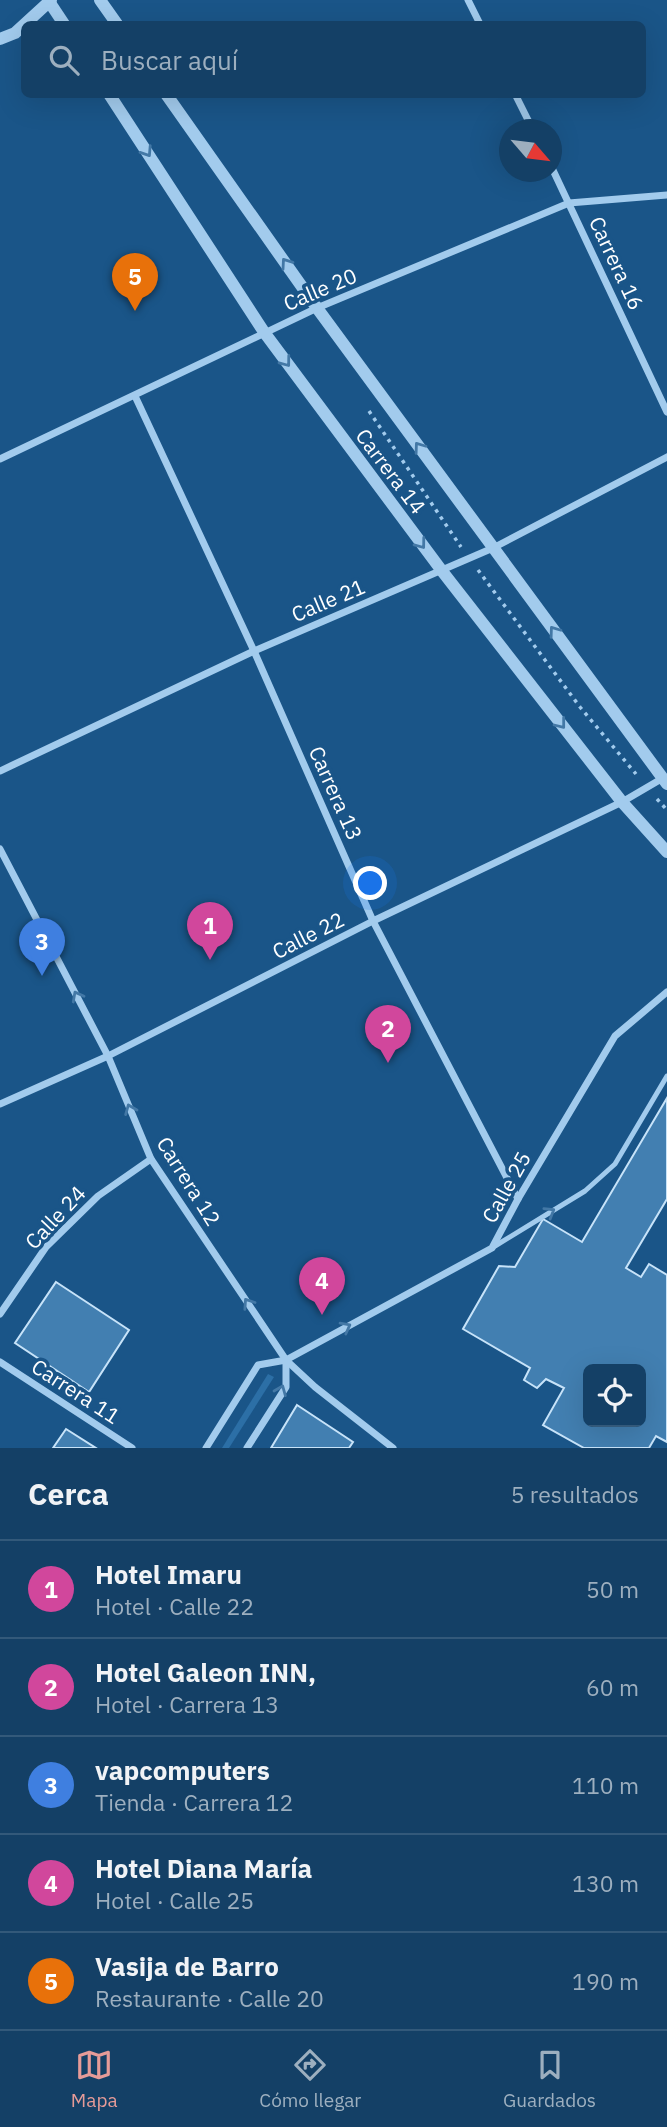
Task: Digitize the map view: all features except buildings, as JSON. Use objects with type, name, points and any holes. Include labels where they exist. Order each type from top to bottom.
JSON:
[{"type":"street","points":[[100,0],[115,21]]},
{"type":"street","points":[[468,0],[478,21]]},
{"type":"street","points":[[28,21],[49,1],[62,21]]},
{"type":"street","points":[[0,40],[21,27]]},
{"type":"street","name":"Carrera 14","points":[[112,98],[264,332],[442,572],[622,802],[667,852]]},
{"type":"street","name":"Carrera 14","points":[[169,98],[317,308],[665,779]]},
{"type":"street","points":[[517,98],[528,119]]},
{"type":"street","name":"Carrera 16","points":[[558,182],[667,412]]},
{"type":"street","name":"Calle 20","points":[[0,459],[317,308],[569,203],[667,195]]},
{"type":"street","name":"Carrera 13","points":[[135,396],[254,651],[373,921],[518,1199]]},
{"type":"street","name":"Calle 21","points":[[0,771],[254,651],[494,548],[667,457]]},
{"type":"street","name":"Calle 22","points":[[0,1104],[108,1056],[373,921],[665,779]]},
{"type":"street","name":"Carrera 12","points":[[0,849],[108,1056],[151,1159],[286,1360],[315,1387],[393,1448]]},
{"type":"street","name":"Calle 25","points":[[206,1448],[258,1364],[286,1360],[492,1248],[518,1199],[615,1036],[667,992]]},
{"type":"street","name":"Calle 24","points":[[0,1314],[46,1247],[98,1196],[151,1159]]},
{"type":"street","points":[[247,1448],[286,1387],[286,1360]]},
{"type":"street","name":"Carrera 11","points":[[0,1363],[132,1448]]},
{"type":"lane","points":[[492,1248],[585,1191],[615,1164],[667,1076]]},
{"type":"shaded area","points":[[268,1374],[274,1377],[229,1448],[222,1448]]},
{"type":"place","name":"Vasija de Barro","points":[[135,311]]},
{"type":"place","name":"Hotel Imaru","points":[[210,960]]},
{"type":"place","name":"vapcomputers","points":[[42,976]]},
{"type":"place","name":"Hotel Galeon INN,","points":[[388,1063]]},
{"type":"place","name":"Hotel Diana María","points":[[322,1315]]}]
